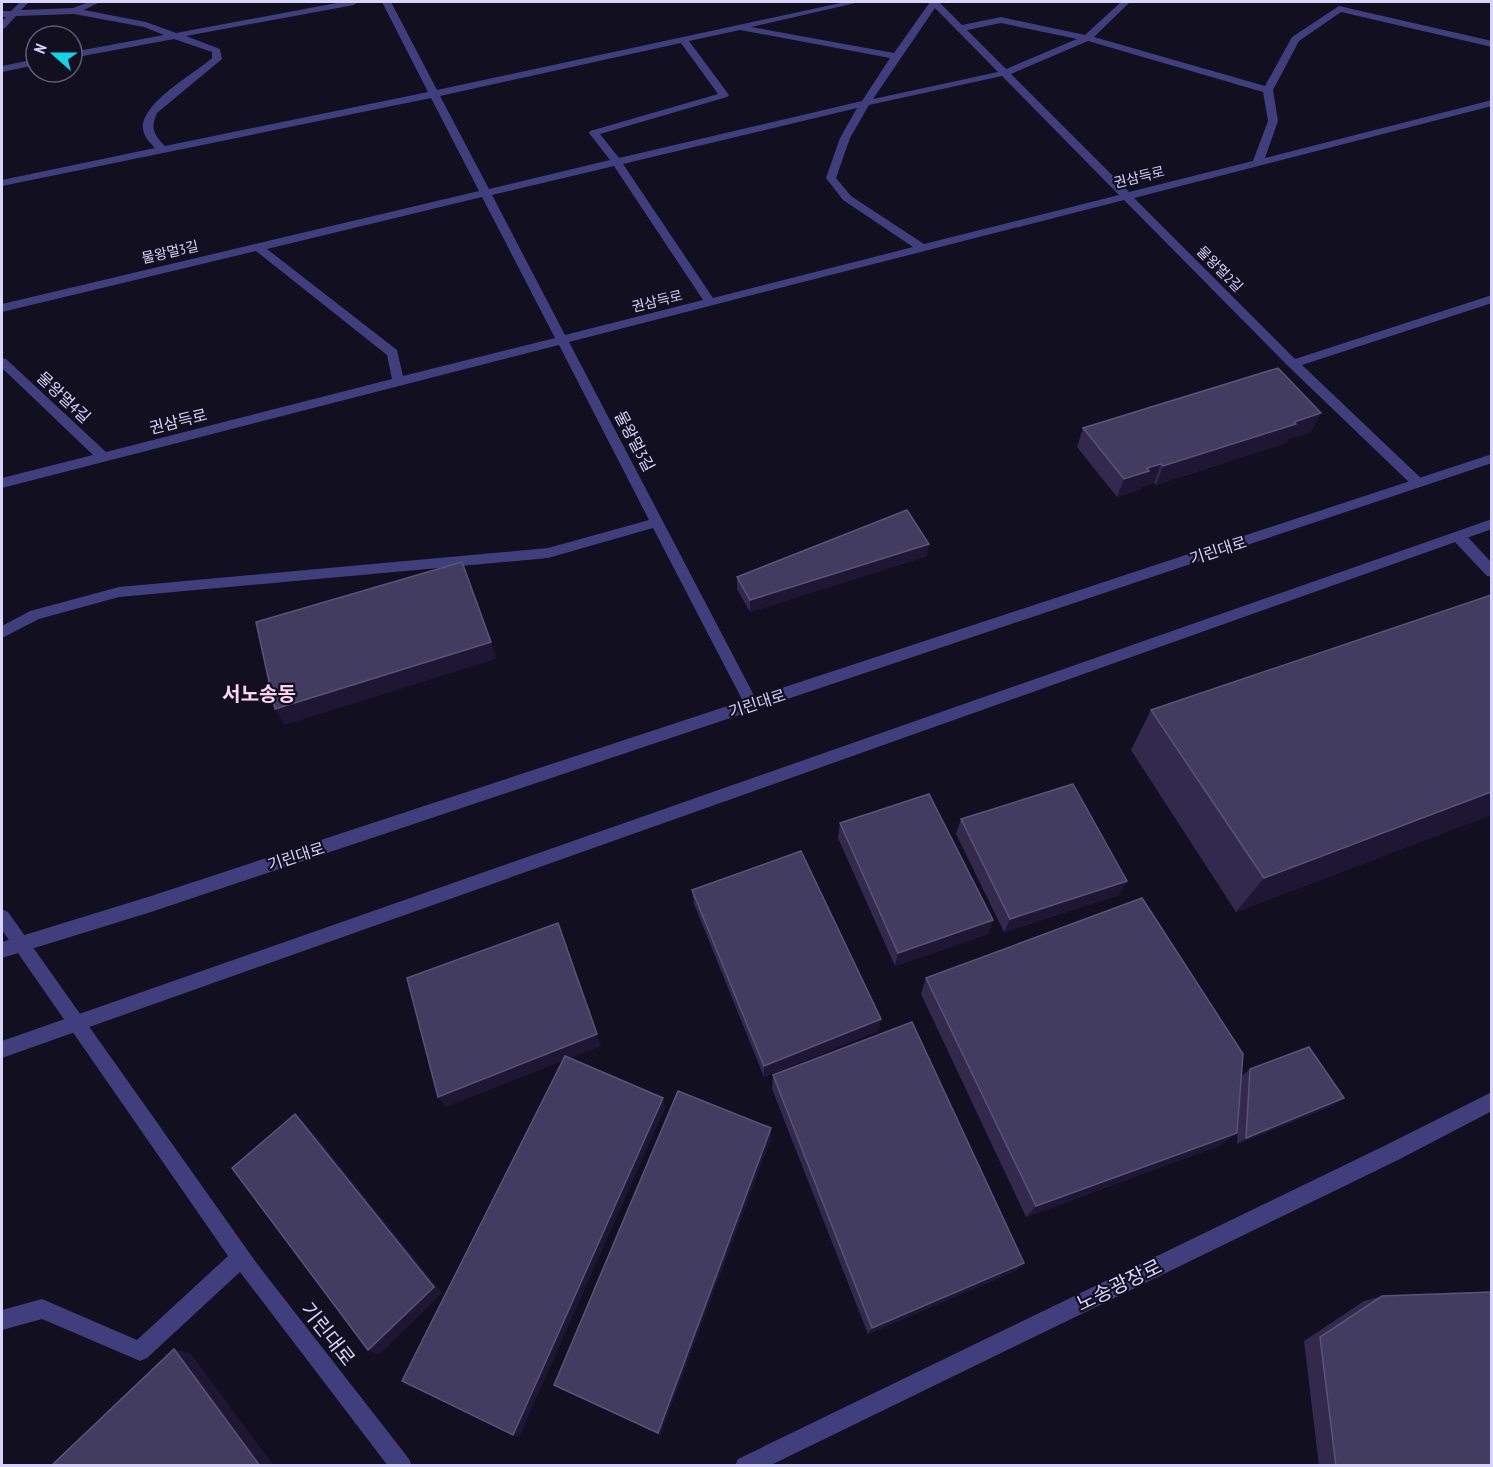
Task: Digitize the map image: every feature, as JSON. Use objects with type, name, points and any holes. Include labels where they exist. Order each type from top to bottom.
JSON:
[{"type":"street","points":[[2,26],[24,2]]},
{"type":"street","points":[[74,11],[96,2]]},
{"type":"street","points":[[84,53],[354,2]]},
{"type":"street","name":"물왕멀3길","points":[[386,2],[752,705]]},
{"type":"street","points":[[2,183],[434,94],[855,2]]},
{"type":"street","name":"물왕멀2길","points":[[866,103],[934,2],[1293,364],[1418,483]]},
{"type":"street","points":[[922,248],[847,198],[831,178],[832,164],[866,103],[1004,73],[1087,38],[1126,2]]},
{"type":"street","points":[[1258,162],[1273,121],[1268,90],[1295,39],[1336,5],[1491,44]]},
{"type":"street","points":[[2,14],[74,11],[146,25],[217,51],[218,59],[209,68],[161,102],[147,120],[148,131],[163,150]]},
{"type":"street","points":[[962,28],[1001,20],[1087,38],[1268,90]]},
{"type":"street","points":[[735,27],[897,56]]},
{"type":"street","points":[[683,39],[724,95],[594,133],[617,162],[711,303]]},
{"type":"street","points":[[2,69],[24,64]]},
{"type":"street","name":"물왕멀3길","points":[[2,308],[866,103]]},
{"type":"street","name":"권삼득로","points":[[2,483],[1491,103]]},
{"type":"street","points":[[258,247],[393,353],[398,382]]},
{"type":"street","points":[[1293,364],[1491,299]]},
{"type":"street","name":"물왕멀4길","points":[[2,362],[103,457]]},
{"type":"street","name":"기린대로","points":[[2,950],[151,904],[1491,458]]},
{"type":"street","points":[[2,632],[35,615],[119,592],[548,553],[658,522]]},
{"type":"street","points":[[2,1050],[1491,524]]},
{"type":"street","points":[[1458,536],[1491,572]]},
{"type":"street","points":[[2,917],[21,944]]},
{"type":"street","name":"기린대로","points":[[21,944],[241,1258],[402,1466]]},
{"type":"street","name":"노송광장로","points":[[746,1466],[1391,1154],[1491,1101]]},
{"type":"street","points":[[2,1320],[42,1309],[140,1351],[241,1258]]},
{"type":"building","points":[[1278,368],[1321,413],[1294,422],[1296,424],[1163,466],[1161,464],[1147,468],[1149,471],[1124,479],[1083,428]]},
{"type":"building","points":[[907,510],[929,544],[750,600],[737,577]]},
{"type":"building","points":[[462,562],[491,642],[275,709],[256,622]]},
{"type":"building","points":[[1491,595],[1491,792],[1264,878],[1151,710]]},
{"type":"building","points":[[1073,784],[1127,881],[1010,919],[961,819]]},
{"type":"building","points":[[929,794],[993,920],[898,953],[840,823]]},
{"type":"building","points":[[801,851],[881,1019],[764,1066],[692,890]]},
{"type":"building","points":[[1142,898],[1243,1054],[1237,1133],[1036,1206],[926,978]]},
{"type":"building","points":[[558,923],[597,1034],[438,1097],[407,978]]},
{"type":"building","points":[[912,1022],[1024,1263],[872,1328],[773,1075]]},
{"type":"building","points":[[1309,1047],[1344,1098],[1246,1138],[1250,1069]]},
{"type":"building","points":[[565,1056],[663,1098],[513,1435],[402,1381]]},
{"type":"building","points":[[678,1091],[771,1128],[658,1433],[554,1385]]},
{"type":"building","points":[[295,1114],[434,1287],[368,1350],[232,1168]]},
{"type":"building","points":[[1491,1292],[1491,1466],[1336,1466],[1320,1337],[1382,1296]]},
{"type":"building","points":[[174,1349],[260,1466],[51,1466]]},
{"type":"district","name":"서노송동","points":[[259,694]]}]
